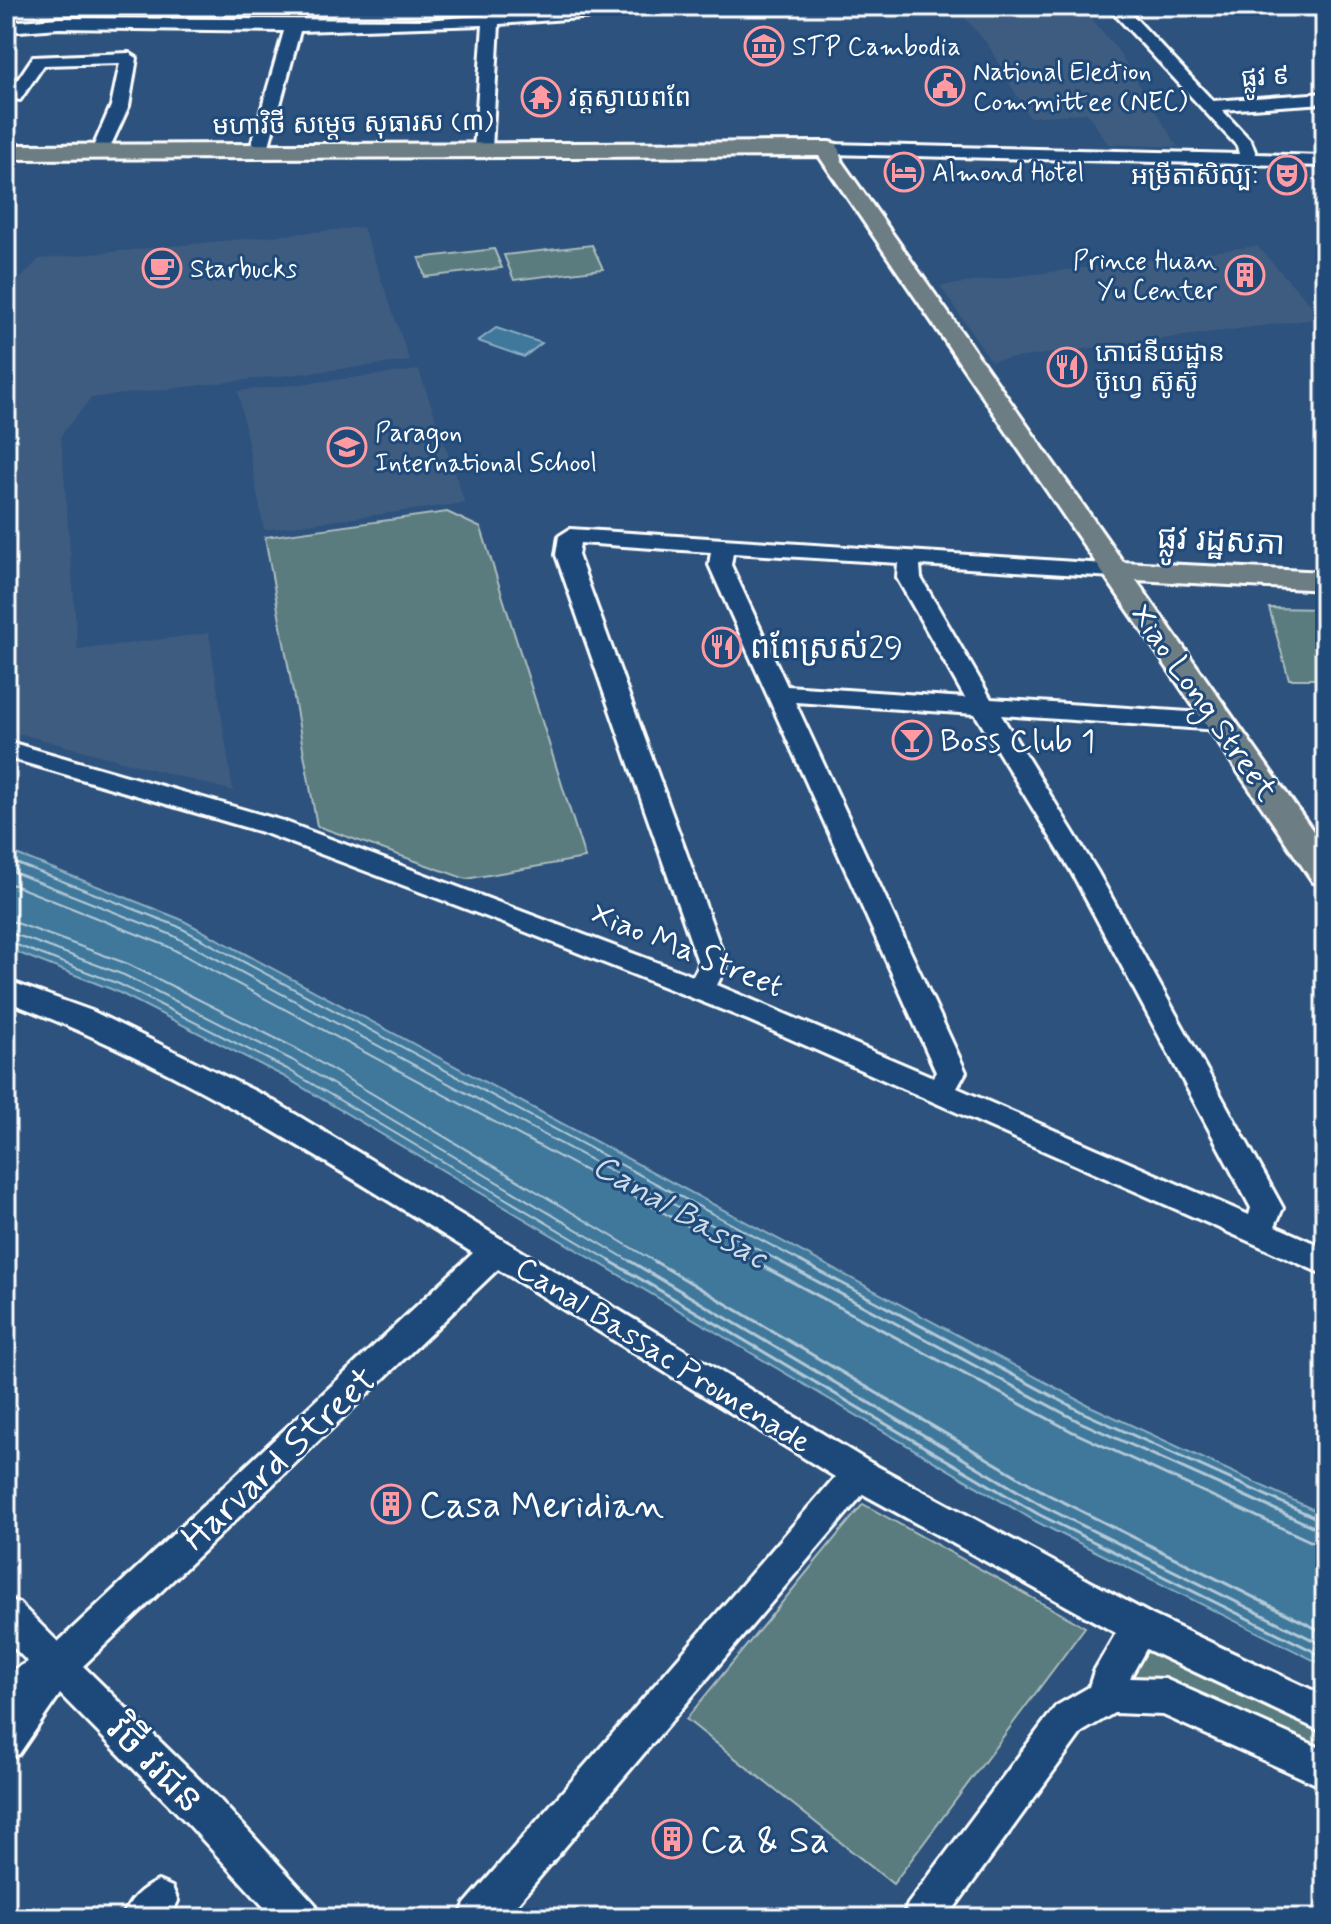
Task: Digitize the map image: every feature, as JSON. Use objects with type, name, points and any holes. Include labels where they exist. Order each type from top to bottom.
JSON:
[{"type":"main road","name":"មហាវិថី សម្តេច សុធារស (៣)","points":[[6,152],[829,149]]},
{"type":"main road","name":"Xiao Long Street","points":[[829,149],[831,162],[1325,874]]},
{"type":"main road","name":"ផ្លូវ រដ្ឋសភា","points":[[1113,570],[1325,581]]},
{"type":"street","points":[[6,27],[59,23],[425,25],[675,6]]},
{"type":"street","points":[[1115,6],[1245,145],[1249,159]]},
{"type":"street","points":[[483,149],[491,20]]},
{"type":"street","points":[[258,153],[293,26]]},
{"type":"street","points":[[14,96],[39,60],[129,58],[120,106],[100,152]]},
{"type":"street","name":"ផ្លូវ ៩","points":[[1208,106],[1325,98]]},
{"type":"street","name":"មហាវិថី សម្តេច សុធារស (៣)","points":[[829,149],[1325,161]]},
{"type":"street","points":[[700,990],[713,965],[567,555],[570,536],[1113,570]]},
{"type":"street","points":[[723,546],[720,565],[951,1072],[938,1094]]},
{"type":"street","points":[[909,557],[909,578],[983,707],[1084,871],[1267,1208],[1257,1232]]},
{"type":"street","points":[[778,693],[1219,722]]},
{"type":"street","name":"Xiao Ma Street","points":[[6,749],[274,827],[700,990],[1325,1262]]},
{"type":"street","name":"Canal Bassac Promenade","points":[[6,990],[82,1018],[256,1105],[859,1474],[1139,1627],[1325,1715]]},
{"type":"street","name":"Harvard Street","points":[[6,1741],[59,1665],[496,1251]]},
{"type":"street","points":[[479,1918],[859,1474]]},
{"type":"street","name":"វិថី វរជន","points":[[6,1615],[205,1813],[301,1918]]},
{"type":"street","points":[[1110,1695],[1107,1683],[1139,1627]]},
{"type":"street","name":"Harvard Street","points":[[6,1693],[59,1665]]},
{"type":"street","points":[[922,1918],[1069,1719],[1110,1695],[1165,1697],[1325,1769]]},
{"type":"shaded area","points":[[955,6],[1081,6],[1117,49],[1178,147],[1108,144],[1087,113],[1029,117],[988,45]]},
{"type":"shaded area","points":[[363,227],[410,361],[91,398],[61,435],[78,650],[209,633],[233,791],[6,730],[6,294],[39,259]]},
{"type":"shaded area","points":[[1257,246],[1323,318],[991,361],[940,286]]},
{"type":"shaded area","name":"Paragon International School","points":[[419,370],[465,503],[264,530],[238,391]]},
{"type":"green space","points":[[592,245],[603,269],[514,280],[504,255]]},
{"type":"green space","points":[[494,249],[502,268],[425,277],[419,258]]},
{"type":"green space","points":[[447,512],[481,528],[585,858],[466,879],[317,826],[265,537]]},
{"type":"green space","points":[[1269,608],[1325,609],[1325,679],[1289,679]]},
{"type":"green space","points":[[863,1504],[1085,1627],[893,1884],[686,1719]]},
{"type":"green space","points":[[1139,1627],[1325,1715],[1325,1769],[1110,1695]]},
{"type":"water","points":[[496,328],[542,343],[524,357],[478,341]]},
{"type":"water","name":"Canal Bassac","points":[[6,850],[180,919],[1088,1405],[1325,1515],[1325,1666],[1035,1521],[283,1076],[116,991],[6,948]]},
{"type":"place","name":"STP Cambodia","points":[[764,46]]},
{"type":"place","name":"National Election Committee (NEC)","points":[[945,86]]},
{"type":"place","name":"វត្តស្វាយពពែ","points":[[541,97]]},
{"type":"place","name":"Almond Hotel","points":[[904,172]]},
{"type":"place","name":"អម្រីតាសិល្បៈ","points":[[1287,175]]},
{"type":"place","name":"Starbucks","points":[[162,268]]},
{"type":"place","name":"Prince Huan Yu Center","points":[[1245,275]]},
{"type":"place","name":"ភោជនីយដ្ឋាន ប៊ូហ្វេ ស៊ូស៊ូ","points":[[1067,367]]},
{"type":"place","name":"Paragon International School","points":[[347,447]]},
{"type":"place","name":"ពពែស្រស់29","points":[[722,647]]},
{"type":"place","name":"Boss Club 1","points":[[912,740]]},
{"type":"place","name":"Casa Meridian","points":[[391,1504]]},
{"type":"place","name":"Ca & Sa","points":[[672,1839]]}]
